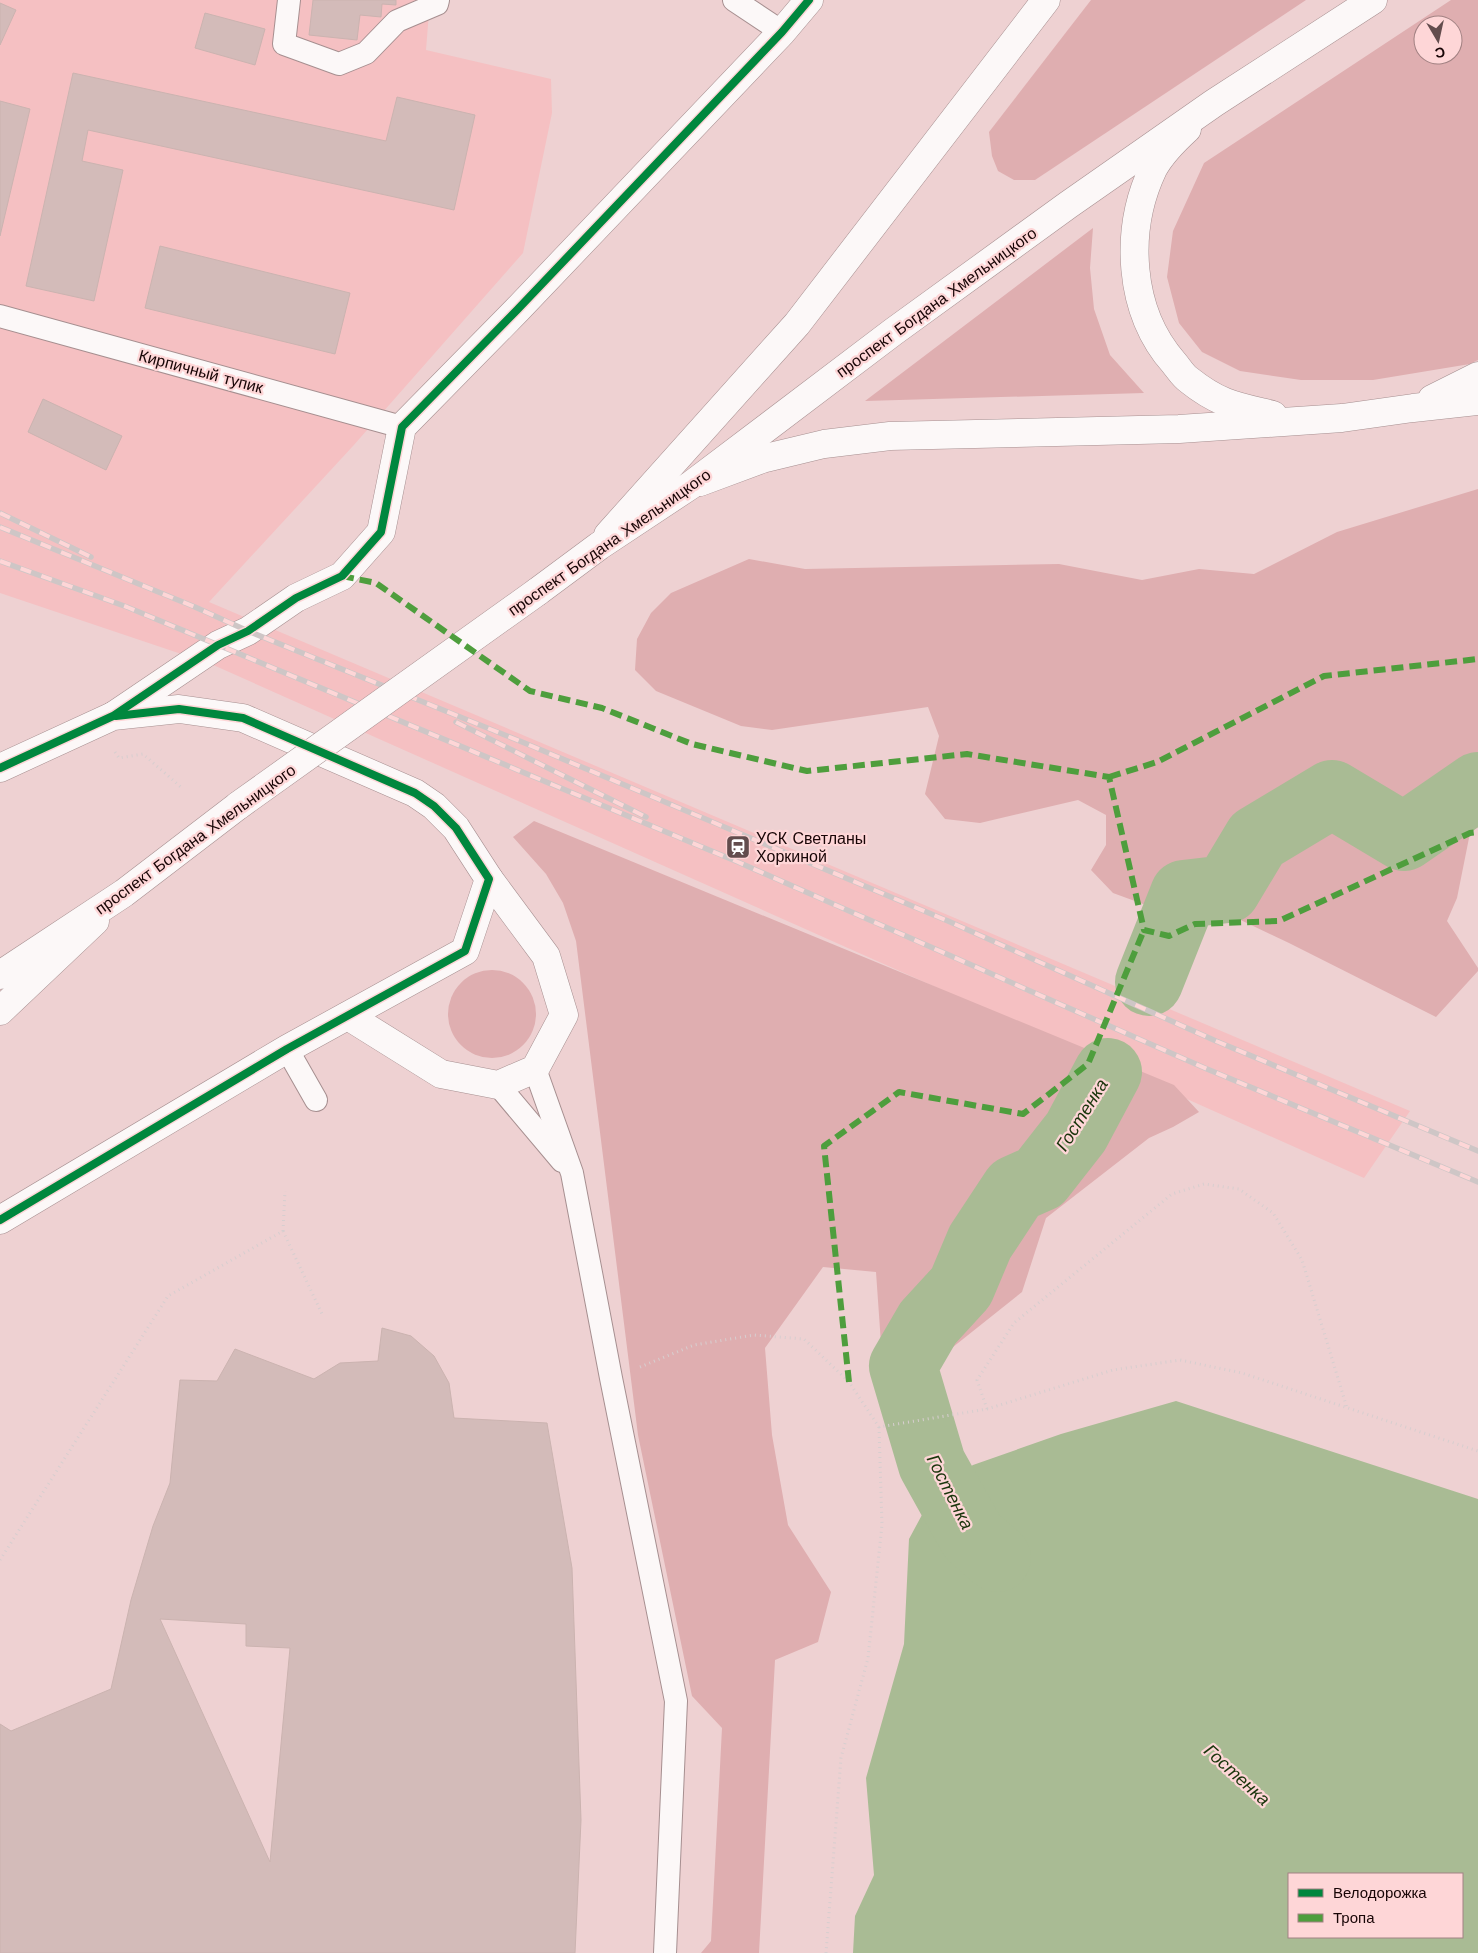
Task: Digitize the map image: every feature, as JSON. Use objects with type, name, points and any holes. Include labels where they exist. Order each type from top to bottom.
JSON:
[{"type":"main road","points":[[0,768],[114,716],[218,645],[248,631],[296,598],[342,576],[382,532],[388,490],[402,427],[518,310],[782,32],[809,0]]},
{"type":"main road","points":[[599,546],[797,324],[1046,0]]},
{"type":"main road","points":[[1342,418],[1274,415],[1224,402],[1188,379],[1166,354],[1147,322],[1139,291],[1134,258],[1135,228],[1142,197],[1154,167],[1172,144],[1214,102],[1373,0]]},
{"type":"main road","name":"проспект Богдана Хмельницкого","points":[[0,975],[124,893],[239,806],[599,546],[691,485],[893,332],[1214,102]]},
{"type":"main road","points":[[1413,408],[1478,376]]},
{"type":"main road","points":[[691,485],[762,459],[824,444],[890,436],[1179,429],[1342,418],[1478,401]]},
{"type":"main road","points":[[114,716],[179,709],[243,718],[414,793],[434,806],[456,828],[489,879],[546,956],[564,1015],[535,1069],[498,1086],[440,1074],[348,1016]]},
{"type":"main road","points":[[0,1220],[287,1049],[465,951],[489,879]]},
{"type":"main road","points":[[0,1011],[124,893]]},
{"type":"lane","points":[[289,0],[284,44],[339,64],[366,53],[397,22],[437,4],[438,0]]},
{"type":"lane","points":[[734,0],[782,32]]},
{"type":"lane","name":"Кирпичный тупик","points":[[0,316],[402,427]]},
{"type":"lane","points":[[287,1049],[316,1100]]},
{"type":"lane","points":[[535,1069],[572,1173],[676,1701],[665,1953]]},
{"type":"lane","points":[[498,1086],[572,1173]]},
{"type":"path","points":[[119,758],[144,754],[182,788]]},
{"type":"path","points":[[987,1409],[977,1380],[1014,1323],[1172,1194],[1204,1184],[1239,1189],[1272,1213],[1302,1260],[1347,1408]]},
{"type":"path","points":[[286,1191],[283,1231],[322,1314]]},
{"type":"path","points":[[0,1560],[168,1296],[283,1231]]},
{"type":"path","points":[[611,1378],[694,1345],[754,1335],[804,1339],[848,1382],[879,1427],[882,1525],[868,1658],[841,1758],[826,1953]]},
{"type":"path","points":[[879,1427],[987,1409],[1112,1370],[1180,1360],[1242,1373],[1478,1451]]},
{"type":"shaded area","points":[[0,0],[430,0],[426,50],[551,79],[552,113],[523,253],[353,446],[209,602],[1410,1111],[1364,1178],[211,664],[0,593]]},
{"type":"shaded area","points":[[1091,0],[1306,0],[1035,180],[1014,180],[998,171],[992,156],[989,132]]},
{"type":"shaded area","points":[[1451,0],[1478,0],[1478,360],[1470,364],[1373,380],[1301,380],[1240,371],[1202,352],[1179,323],[1167,277],[1173,231],[1204,163],[1413,25],[1413,65],[1463,65],[1463,15],[1428,15]]},
{"type":"shaded area","points":[[1093,228],[1090,268],[1094,309],[1110,355],[1144,393],[865,401]]},
{"type":"shaded area","points":[[1478,489],[1478,827],[1470,833],[1457,898],[1447,921],[1478,968],[1478,971],[1436,1017],[1205,903],[1143,904],[1113,893],[1091,870],[1106,845],[1106,815],[1078,800],[980,823],[945,819],[925,794],[939,736],[928,707],[772,730],[741,726],[656,691],[635,670],[637,639],[651,613],[671,593],[749,559],[805,569],[1059,564],[1142,580],[1199,569],[1254,574],[1337,532]]},
{"type":"shaded area","points":[[534,821],[1174,1085],[1199,1112],[1149,1138],[1046,1218],[1022,1292],[943,1355],[882,1358],[876,1272],[823,1267],[765,1348],[772,1435],[788,1525],[831,1592],[818,1642],[775,1660],[759,1953],[701,1953],[711,1941],[722,1728],[692,1696],[638,1435],[576,941],[563,903],[546,874],[513,837]]},
{"type":"shaded area","points":[[483,970],[501,970],[517,977],[529,989],[536,1005],[536,1023],[529,1039],[517,1051],[501,1058],[483,1058],[467,1051],[455,1039],[448,1023],[448,1005],[455,989],[467,977]]},
{"type":"water","points":[[1176,1401],[1478,1499],[1478,1953],[853,1953],[855,1916],[874,1875],[866,1778],[904,1644],[909,1539],[937,1487],[973,1465],[1061,1434]]},
{"type":"building","points":[[313,0],[396,0],[396,5],[382,4],[381,17],[360,15],[357,40],[309,35]]},
{"type":"building","points":[[0,3],[16,10],[0,45]]},
{"type":"building","points":[[205,13],[265,29],[255,65],[195,48]]},
{"type":"building","points":[[73,73],[386,141],[397,97],[475,115],[454,210],[88,130],[82,161],[123,170],[94,301],[26,286]]},
{"type":"building","points":[[0,101],[30,109],[0,236]]},
{"type":"building","points":[[160,246],[350,293],[335,354],[145,308]]},
{"type":"building","points":[[43,399],[122,436],[106,470],[28,432]]},
{"type":"building","points":[[382,1328],[411,1336],[434,1356],[449,1383],[454,1418],[547,1423],[572,1568],[581,1820],[575,1953],[0,1953],[0,1724],[11,1731],[111,1689],[131,1600],[153,1526],[170,1483],[180,1380],[217,1381],[235,1349],[314,1379],[340,1363],[378,1361]],"holes":[[[160,1619],[246,1624],[246,1646],[290,1648],[270,1862]]]},
{"type":"waterway","name":"Гостенка","points":[[1149,982],[1184,894],[1227,889],[1257,839],[1332,794],[1404,837],[1478,786]]},
{"type":"waterway","name":"Гостенка","points":[[997,1558],[972,1536],[932,1464],[903,1366],[928,1323],[961,1287],[980,1242],[1015,1189],[1040,1178],[1076,1132],[1108,1072]]},
{"type":"railway","points":[[0,513],[91,557]]},
{"type":"railway","points":[[0,527],[195,607],[248,631],[527,744],[948,921],[1216,1041],[1478,1151]]},
{"type":"railway","points":[[0,561],[127,607],[738,862],[1207,1069],[1478,1182]]},
{"type":"railway","points":[[456,722],[646,817]]},
{"type":"marked path","points":[[342,576],[376,583],[530,691],[602,708],[692,744],[807,771],[967,754],[1109,777],[1144,930],[1169,936],[1195,924],[1279,921],[1470,833],[1478,832]]},
{"type":"marked path","points":[[1109,777],[1157,762],[1324,676],[1478,659]]},
{"type":"marked path","points":[[849,1382],[824,1146],[899,1092],[1023,1114],[1088,1064],[1144,930]]},
{"type":"cycle path","points":[[0,768],[113,716],[218,645],[248,631],[296,598],[342,576],[381,532],[402,427],[517,310],[782,32],[809,0]]},
{"type":"cycle path","points":[[0,1220],[287,1049],[465,951],[489,879],[456,828],[434,806],[415,793],[243,718],[179,709],[116,716]]},
{"type":"place","name":"УСК Светланы Хоркиной","points":[[738,847]]}]
